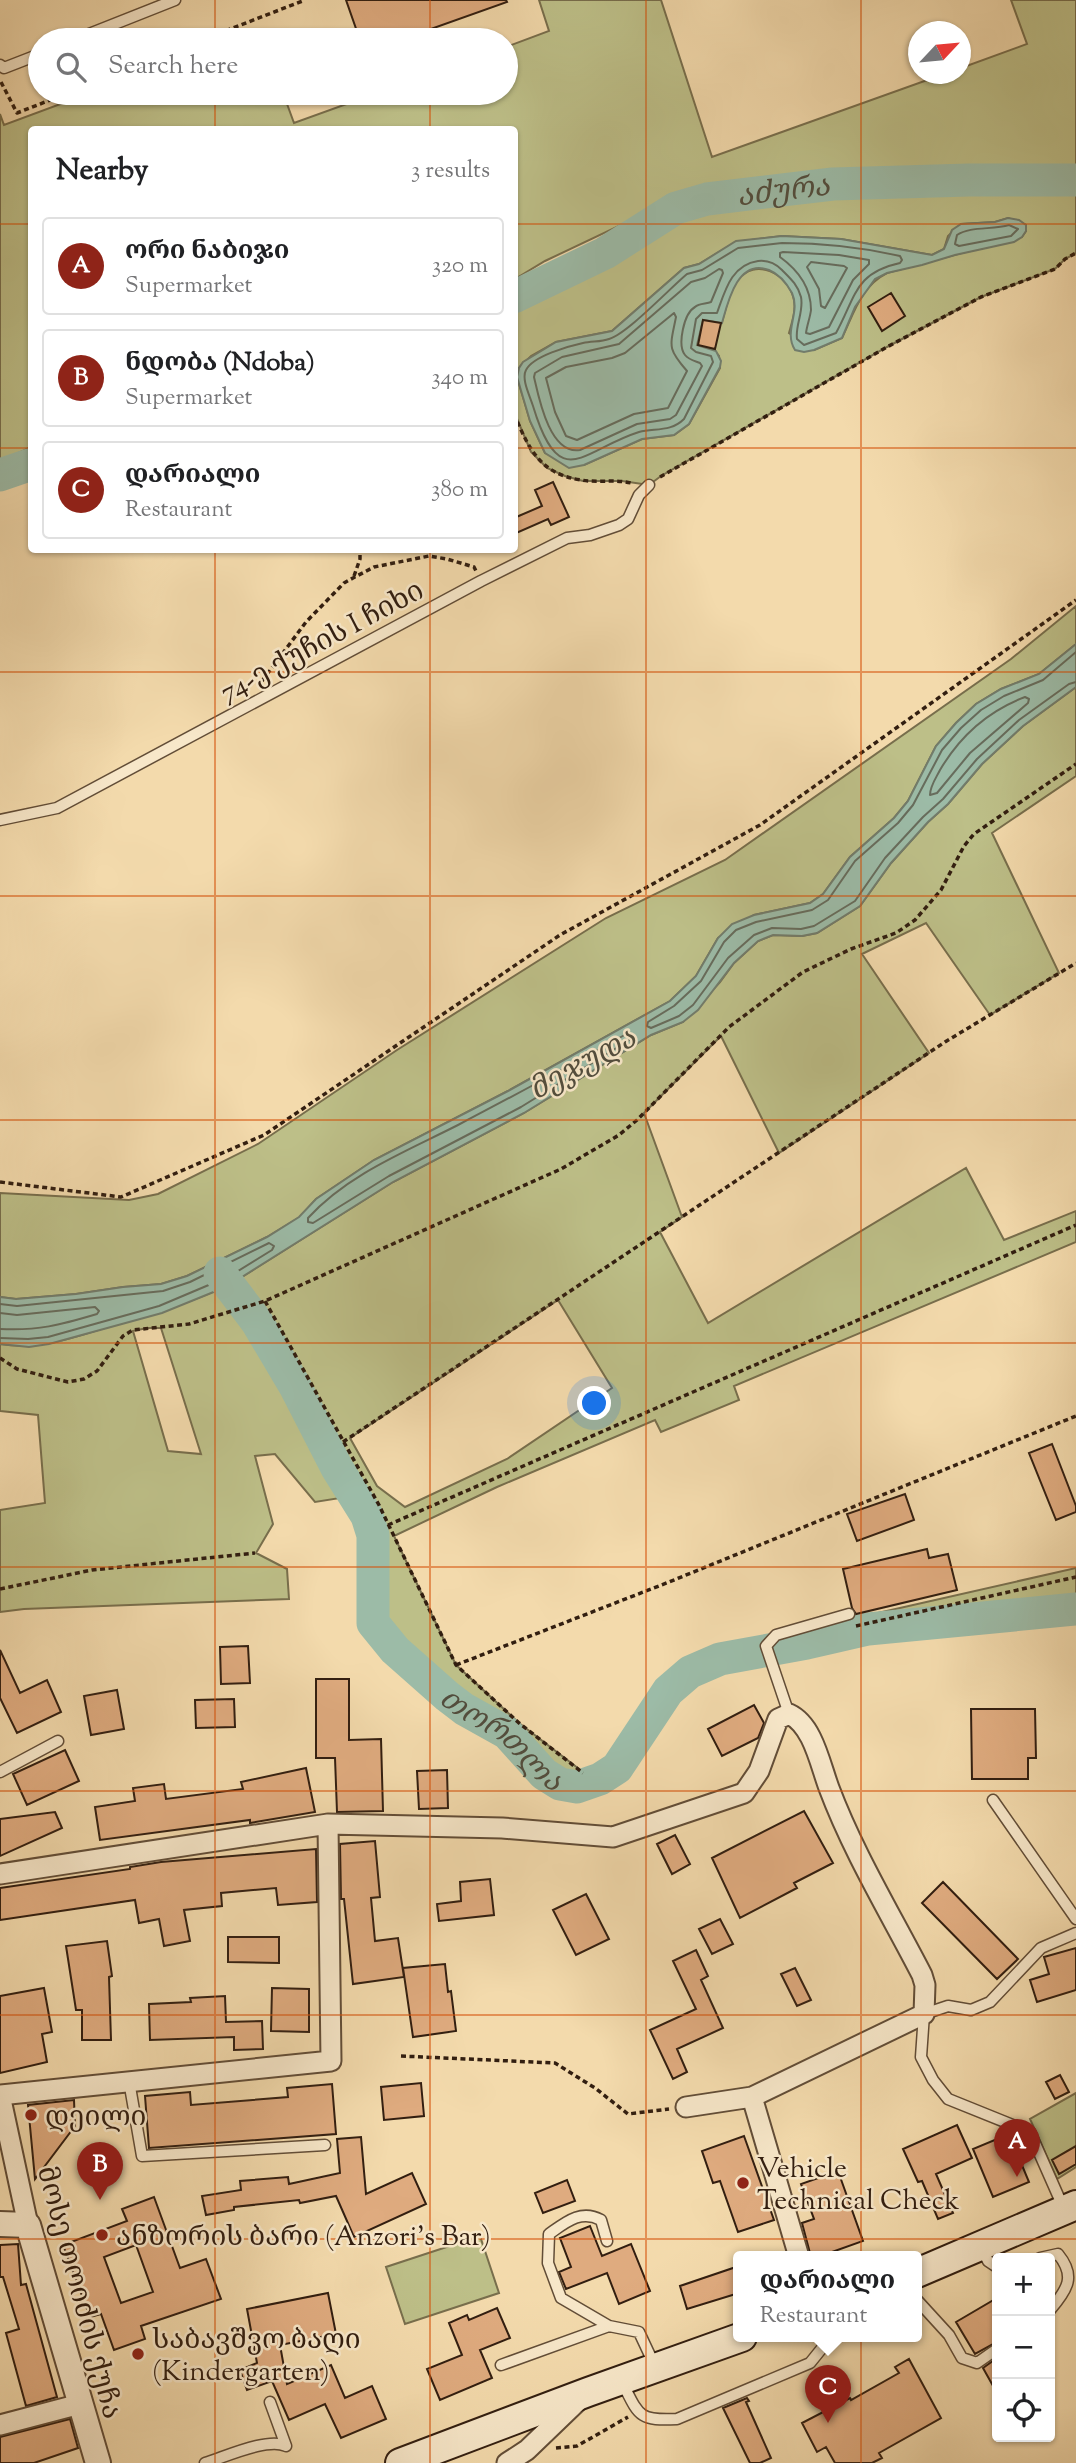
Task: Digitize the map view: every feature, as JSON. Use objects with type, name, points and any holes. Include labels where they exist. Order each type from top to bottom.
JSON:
[{"type":"main road","points":[[922,2272],[989,2257],[1070,2208]]},
{"type":"main road","points":[[400,2463],[733,2340]]},
{"type":"street","points":[[0,1874],[328,1824],[502,1828],[613,1837],[744,1793],[759,1771],[784,1717],[799,1719],[816,1749],[850,1835],[922,1975],[925,1985],[925,2014],[752,2097],[686,2107]]},
{"type":"street","points":[[0,2095],[331,2061],[328,1824]]},
{"type":"street","name":"მოსე თოიძის ქუჩა","points":[[0,2095],[28,2225],[99,2463]]},
{"type":"street","points":[[752,2097],[797,2251]]},
{"type":"street","points":[[0,2224],[28,2225]]},
{"type":"street","points":[[507,2463],[527,2450],[588,2392]]},
{"type":"street","points":[[0,2425],[80,2404]]},
{"type":"lane","points":[[104,28],[175,0]]},
{"type":"lane","points":[[0,65],[4,68],[28,59]]},
{"type":"lane","name":"74-ე ქუჩის I ჩიხი","points":[[0,820],[57,808],[481,581],[568,538],[590,536],[618,525],[628,519],[639,495],[649,485]]},
{"type":"lane","points":[[784,1717],[766,1646],[776,1634],[849,1614]]},
{"type":"lane","points":[[0,1772],[58,1741]]},
{"type":"lane","points":[[993,1800],[1076,1919]]},
{"type":"lane","points":[[1070,2208],[1030,2132],[948,2099],[920,2057],[925,2014],[948,2006],[971,2010],[990,2002],[1041,1948],[1076,1933]]},
{"type":"lane","points":[[129,2081],[142,2156],[325,2145]]},
{"type":"lane","points":[[607,2241],[601,2220],[592,2215],[572,2218],[549,2234],[548,2263],[561,2298],[608,2326],[639,2332],[656,2368]]},
{"type":"lane","points":[[1055,2255],[1068,2262],[1075,2272],[1073,2283],[1055,2304]]},
{"type":"lane","points":[[922,2305],[949,2335],[962,2358],[977,2362],[992,2352]]},
{"type":"lane","points":[[501,2365],[608,2326]]},
{"type":"lane","points":[[621,2380],[637,2412],[654,2420],[677,2419],[810,2363],[827,2342]]},
{"type":"lane","points":[[205,2463],[265,2444],[278,2442],[286,2445],[270,2402]]},
{"type":"path","points":[[233,28],[305,0]]},
{"type":"path","points":[[0,80],[17,113],[37,105]]},
{"type":"path","points":[[518,423],[531,452],[547,468],[583,481],[622,481],[649,485],[887,347],[981,297],[1049,273],[1076,253]]},
{"type":"path","points":[[353,578],[360,553]]},
{"type":"path","points":[[252,702],[265,676],[306,622],[344,583],[353,578],[374,567],[429,556],[474,567],[481,581]]},
{"type":"path","points":[[0,1182],[121,1197],[264,1135],[560,935],[760,825],[1076,600]]},
{"type":"path","points":[[0,1358],[17,1368],[68,1382],[84,1379],[97,1371],[123,1336],[133,1330],[189,1324],[265,1301],[561,1169],[619,1135],[672,1087],[729,1027],[803,972],[851,949],[896,933],[915,920],[941,890],[964,846],[974,834],[1076,764]]},
{"type":"path","points":[[344,1442],[945,1042],[1076,963]]},
{"type":"path","points":[[388,1525],[1076,1225]]},
{"type":"path","points":[[265,1301],[388,1525],[456,1665],[519,1723],[583,1773]]},
{"type":"path","points":[[456,1665],[669,1582],[1076,1416]]},
{"type":"path","points":[[0,1589],[92,1570],[256,1553]]},
{"type":"path","points":[[846,1628],[1076,1577]]},
{"type":"path","points":[[401,2056],[555,2063],[595,2088],[628,2114],[686,2107]]},
{"type":"green space","points":[[539,0],[661,0],[712,157],[916,84],[971,84],[971,64],[1027,44],[1011,0],[1076,0],[1076,171],[868,183],[1076,180],[1076,253],[1055,269],[981,297],[887,347],[649,485],[622,481],[583,481],[547,468],[531,452],[518,421],[518,380],[530,421],[545,453],[584,465],[642,439],[674,435],[689,424],[720,368],[719,356],[714,350],[697,345],[703,319],[722,322],[732,290],[744,274],[762,269],[779,276],[786,283],[794,300],[789,333],[814,350],[842,338],[864,293],[878,278],[887,273],[1022,237],[1026,225],[1008,218],[995,222],[961,224],[948,236],[944,249],[932,255],[841,239],[782,236],[736,242],[699,264],[684,268],[612,331],[556,342],[531,356],[518,372],[518,296],[605,253],[676,208],[707,199],[823,184],[720,190],[684,195],[545,261],[518,277],[518,126],[28,126],[28,448],[0,462],[0,114],[4,125],[58,105],[287,105],[294,123],[344,105],[518,105],[518,43],[549,31]]},
{"type":"green space","points":[[1076,606],[1076,644],[1039,674],[1001,689],[976,704],[956,723],[936,746],[908,801],[894,818],[850,857],[823,894],[810,903],[754,915],[718,938],[696,976],[670,1001],[508,1091],[374,1160],[316,1199],[300,1217],[267,1237],[187,1276],[161,1284],[76,1294],[16,1299],[0,1297],[0,1193],[129,1200],[158,1194],[258,1144],[397,1050],[606,918],[725,860],[1011,659]]},
{"type":"green space","points":[[1076,687],[1076,776],[992,833],[1059,973],[990,1015],[926,923],[862,954],[929,1053],[779,1153],[721,1036],[644,1113],[682,1217],[660,1232],[708,1323],[966,1168],[1004,1240],[1076,1211],[1076,1242],[734,1386],[739,1400],[661,1432],[655,1420],[497,1487],[394,1536],[456,1665],[519,1723],[583,1772],[609,1761],[624,1742],[642,1710],[668,1678],[690,1660],[838,1622],[1076,1568],[1076,1609],[868,1629],[720,1659],[690,1672],[668,1691],[617,1768],[600,1779],[577,1787],[560,1784],[544,1774],[507,1733],[464,1709],[395,1650],[373,1623],[373,1594],[368,1594],[356,1513],[346,1497],[315,1502],[275,1454],[255,1456],[273,1524],[256,1553],[287,1569],[289,1599],[0,1612],[0,1510],[45,1503],[38,1415],[0,1411],[0,1344],[29,1346],[70,1338],[173,1307],[234,1282],[393,1182],[524,1113],[651,1035],[683,1022],[734,963],[758,941],[773,935],[802,936],[817,933],[860,906],[891,863],[928,822],[948,804],[982,764],[1023,726]],"holes":[[[558,1300],[612,1388],[507,1459],[405,1507],[377,1486],[350,1438]],[[161,1328],[201,1454],[168,1451],[133,1331]]]},
{"type":"green space","points":[[1076,2093],[1076,2167],[1057,2179],[1030,2119]]},
{"type":"green space","points":[[480,2236],[499,2293],[405,2324],[386,2267]]},
{"type":"water","points":[[1008,218],[1019,220],[1026,225],[1026,231],[1014,242],[887,273],[875,279],[855,307],[842,338],[804,352],[795,350],[792,343],[791,329],[795,308],[792,293],[776,274],[769,270],[749,270],[731,293],[722,323],[703,320],[697,345],[716,351],[721,361],[689,424],[674,435],[642,439],[584,465],[569,468],[545,453],[530,421],[518,380],[519,368],[523,362],[556,342],[612,331],[684,268],[699,264],[736,241],[782,236],[841,239],[932,255],[944,249],[952,230],[961,224],[995,222]]},
{"type":"water","name":"მეჯუდა","points":[[1076,644],[1076,687],[1023,726],[982,764],[891,863],[860,906],[817,933],[802,936],[773,935],[758,941],[734,963],[698,1010],[683,1022],[651,1035],[524,1113],[393,1182],[216,1291],[162,1313],[49,1344],[29,1347],[0,1344],[0,1297],[16,1299],[76,1294],[161,1284],[187,1276],[267,1237],[299,1217],[316,1199],[374,1160],[508,1091],[670,1001],[696,976],[718,938],[732,924],[754,915],[810,903],[823,894],[850,857],[894,818],[908,801],[936,746],[976,704],[1001,689],[1039,674]]},
{"type":"building","points":[[346,0],[507,2],[434,28],[356,28]]},
{"type":"building","points":[[891,293],[905,316],[882,331],[868,307]]},
{"type":"building","points":[[703,320],[721,323],[715,349],[698,345]]},
{"type":"building","points":[[553,482],[569,517],[551,525],[548,519],[518,532],[518,516],[542,506],[535,490]]},
{"type":"building","points":[[1052,1444],[1076,1506],[1076,1512],[1056,1520],[1029,1453]]},
{"type":"building","points":[[905,1494],[914,1520],[857,1541],[847,1514]]},
{"type":"building","points":[[927,1549],[929,1558],[948,1554],[957,1590],[856,1614],[852,1608],[843,1569]]},
{"type":"building","points":[[248,1646],[250,1683],[221,1684],[220,1647]]},
{"type":"building","points":[[0,1650],[20,1693],[47,1680],[61,1712],[17,1733],[0,1698]]},
{"type":"building","points":[[316,1679],[349,1679],[349,1740],[381,1739],[383,1811],[337,1812],[335,1758],[316,1758]]},
{"type":"building","points":[[117,1690],[124,1729],[91,1735],[84,1696]]},
{"type":"building","points":[[234,1699],[235,1727],[196,1728],[195,1700]]},
{"type":"building","points":[[754,1705],[764,1723],[758,1738],[722,1756],[708,1729]]},
{"type":"building","points":[[971,1709],[1035,1709],[1036,1758],[1028,1758],[1028,1779],[972,1779]]},
{"type":"building","points":[[65,1750],[79,1781],[27,1805],[13,1774]]},
{"type":"building","points":[[306,1768],[315,1812],[250,1823],[250,1820],[100,1840],[95,1807],[135,1801],[133,1788],[164,1784],[166,1799],[243,1789],[241,1782]]},
{"type":"building","points":[[447,1770],[448,1808],[419,1809],[417,1771]]},
{"type":"building","points":[[804,1811],[833,1863],[794,1883],[797,1888],[740,1918],[712,1858]]},
{"type":"building","points":[[55,1812],[62,1828],[0,1856],[0,1819]]},
{"type":"building","points":[[675,1835],[690,1864],[672,1874],[657,1844]]},
{"type":"building","points":[[375,1841],[380,1897],[371,1898],[375,1941],[398,1938],[404,1977],[353,1984],[344,1899],[341,1899],[340,1844]]},
{"type":"building","points":[[316,1849],[317,1902],[278,1905],[276,1888],[221,1893],[222,1906],[184,1910],[190,1941],[164,1946],[159,1919],[139,1923],[135,1900],[0,1920],[0,1888],[161,1862]]},
{"type":"building","points":[[490,1879],[494,1915],[439,1921],[437,1904],[461,1901],[460,1882]]},
{"type":"building","points":[[943,1882],[1018,1959],[997,1979],[922,1903]]},
{"type":"building","points":[[586,1894],[609,1939],[576,1955],[553,1910]]},
{"type":"building","points":[[720,1919],[733,1944],[712,1954],[699,1929]]},
{"type":"building","points":[[228,1937],[279,1937],[279,1963],[228,1962]]},
{"type":"building","points":[[107,1941],[112,1976],[109,1977],[111,2040],[82,2040],[82,2010],[76,2010],[66,1946]]},
{"type":"building","points":[[1076,1948],[1076,1990],[1037,2002],[1030,1980],[1049,1974],[1044,1957]]},
{"type":"building","points":[[696,1950],[708,1976],[701,1980],[723,2028],[677,2049],[687,2072],[673,2079],[650,2030],[696,2009],[673,1961]]},
{"type":"building","points":[[445,1964],[456,2031],[413,2037],[403,1968]]},
{"type":"building","points":[[795,1968],[811,2000],[797,2006],[781,1974]]},
{"type":"building","points":[[44,1988],[52,2032],[42,2034],[47,2062],[0,2073],[0,1996]]},
{"type":"building","points":[[272,1988],[309,1989],[309,2032],[271,2031]]},
{"type":"building","points":[[225,1996],[226,2022],[262,2021],[263,2049],[234,2050],[234,2037],[150,2040],[149,2004],[191,2002],[190,1998]]},
{"type":"building","points":[[1060,2075],[1069,2092],[1055,2099],[1046,2082]]},
{"type":"building","points":[[421,2083],[424,2116],[384,2120],[381,2087]]},
{"type":"building","points":[[332,2084],[336,2134],[149,2148],[145,2096],[190,2092],[191,2105],[288,2097],[287,2088]]},
{"type":"building","points":[[74,2100],[75,2126],[35,2179],[28,2105]]},
{"type":"building","points":[[957,2125],[972,2158],[936,2174],[953,2213],[938,2219],[922,2181],[918,2182],[903,2149]]},
{"type":"building","points":[[1009,2134],[1029,2182],[993,2197],[973,2149]]},
{"type":"building","points":[[744,2136],[774,2220],[738,2232],[720,2181],[713,2183],[702,2151]]},
{"type":"building","points":[[361,2137],[366,2194],[412,2173],[426,2204],[354,2237],[336,2196],[300,2203],[299,2200],[234,2207],[234,2210],[206,2215],[202,2196],[241,2190],[240,2181],[288,2177],[289,2184],[340,2173],[337,2139]]},
{"type":"building","points":[[1076,2146],[1076,2164],[1059,2174],[1052,2160]]},
{"type":"building","points":[[838,2171],[863,2241],[835,2251],[809,2251],[802,2223],[814,2219],[801,2184]]},
{"type":"building","points":[[567,2180],[575,2201],[543,2213],[535,2193]]},
{"type":"building","points":[[154,2197],[180,2268],[206,2259],[221,2299],[141,2326],[145,2339],[114,2350],[101,2314],[90,2317],[63,2245],[127,2221],[122,2209]],"holes":[[[136,2245],[153,2292],[121,2303],[104,2257]]]},
{"type":"building","points":[[590,2226],[602,2256],[631,2244],[650,2291],[619,2304],[607,2273],[566,2289],[559,2272],[571,2267],[560,2238]]},
{"type":"building","points":[[18,2244],[21,2285],[26,2284],[57,2397],[26,2406],[6,2333],[19,2329],[3,2277],[0,2277],[0,2245]]},
{"type":"building","points":[[733,2268],[733,2295],[687,2309],[680,2286]]},
{"type":"building","points":[[328,2293],[336,2334],[280,2345],[287,2384],[331,2365],[345,2398],[372,2386],[386,2419],[341,2438],[325,2404],[289,2420],[272,2381],[247,2390],[240,2370],[257,2363],[247,2309]]},
{"type":"building","points":[[992,2301],[992,2345],[975,2354],[956,2322]]},
{"type":"building","points":[[497,2308],[510,2338],[480,2350],[492,2378],[440,2400],[427,2369],[462,2355],[449,2323],[467,2315],[469,2320]]},
{"type":"building","points":[[909,2359],[941,2418],[879,2453],[882,2458],[872,2463],[835,2463],[826,2447],[817,2452],[802,2423],[899,2373],[895,2367]]},
{"type":"building","points":[[992,2362],[992,2384],[983,2368]]},
{"type":"building","points":[[747,2398],[749,2401],[746,2402],[771,2458],[760,2463],[750,2463],[723,2408]]},
{"type":"building","points":[[70,2419],[78,2448],[34,2463],[0,2463],[0,2437]]},
{"type":"waterway","name":"აძურა","points":[[518,295],[605,253],[676,208],[707,199],[833,184],[1076,180]]},
{"type":"waterway","name":"აძურა","points":[[0,475],[28,465]]},
{"type":"waterway","name":"თორთლა","points":[[220,1273],[257,1322],[295,1386],[337,1468],[367,1516],[373,1535],[373,1623],[395,1650],[447,1696],[464,1709],[507,1733],[544,1774],[560,1784],[577,1787],[600,1779],[617,1768],[668,1691],[690,1672],[720,1659],[868,1629],[1076,1609]]},
{"type":"place","name":"დეილი","points":[[31,2115]]},
{"type":"place","name":"ორი ნაბიჯი","points":[[1017,2177]]},
{"type":"place","name":"Vehicle Technical Check","points":[[743,2183]]},
{"type":"place","name":"ნდობა (Ndoba)","points":[[100,2200]]},
{"type":"place","name":"ანზორის ბარი (Anzori's Bar)","points":[[102,2235]]},
{"type":"place","name":"საბავშვო ბაღი (Kindergarten)","points":[[138,2354]]},
{"type":"place","name":"დარიალი","points":[[828,2423]]}]
